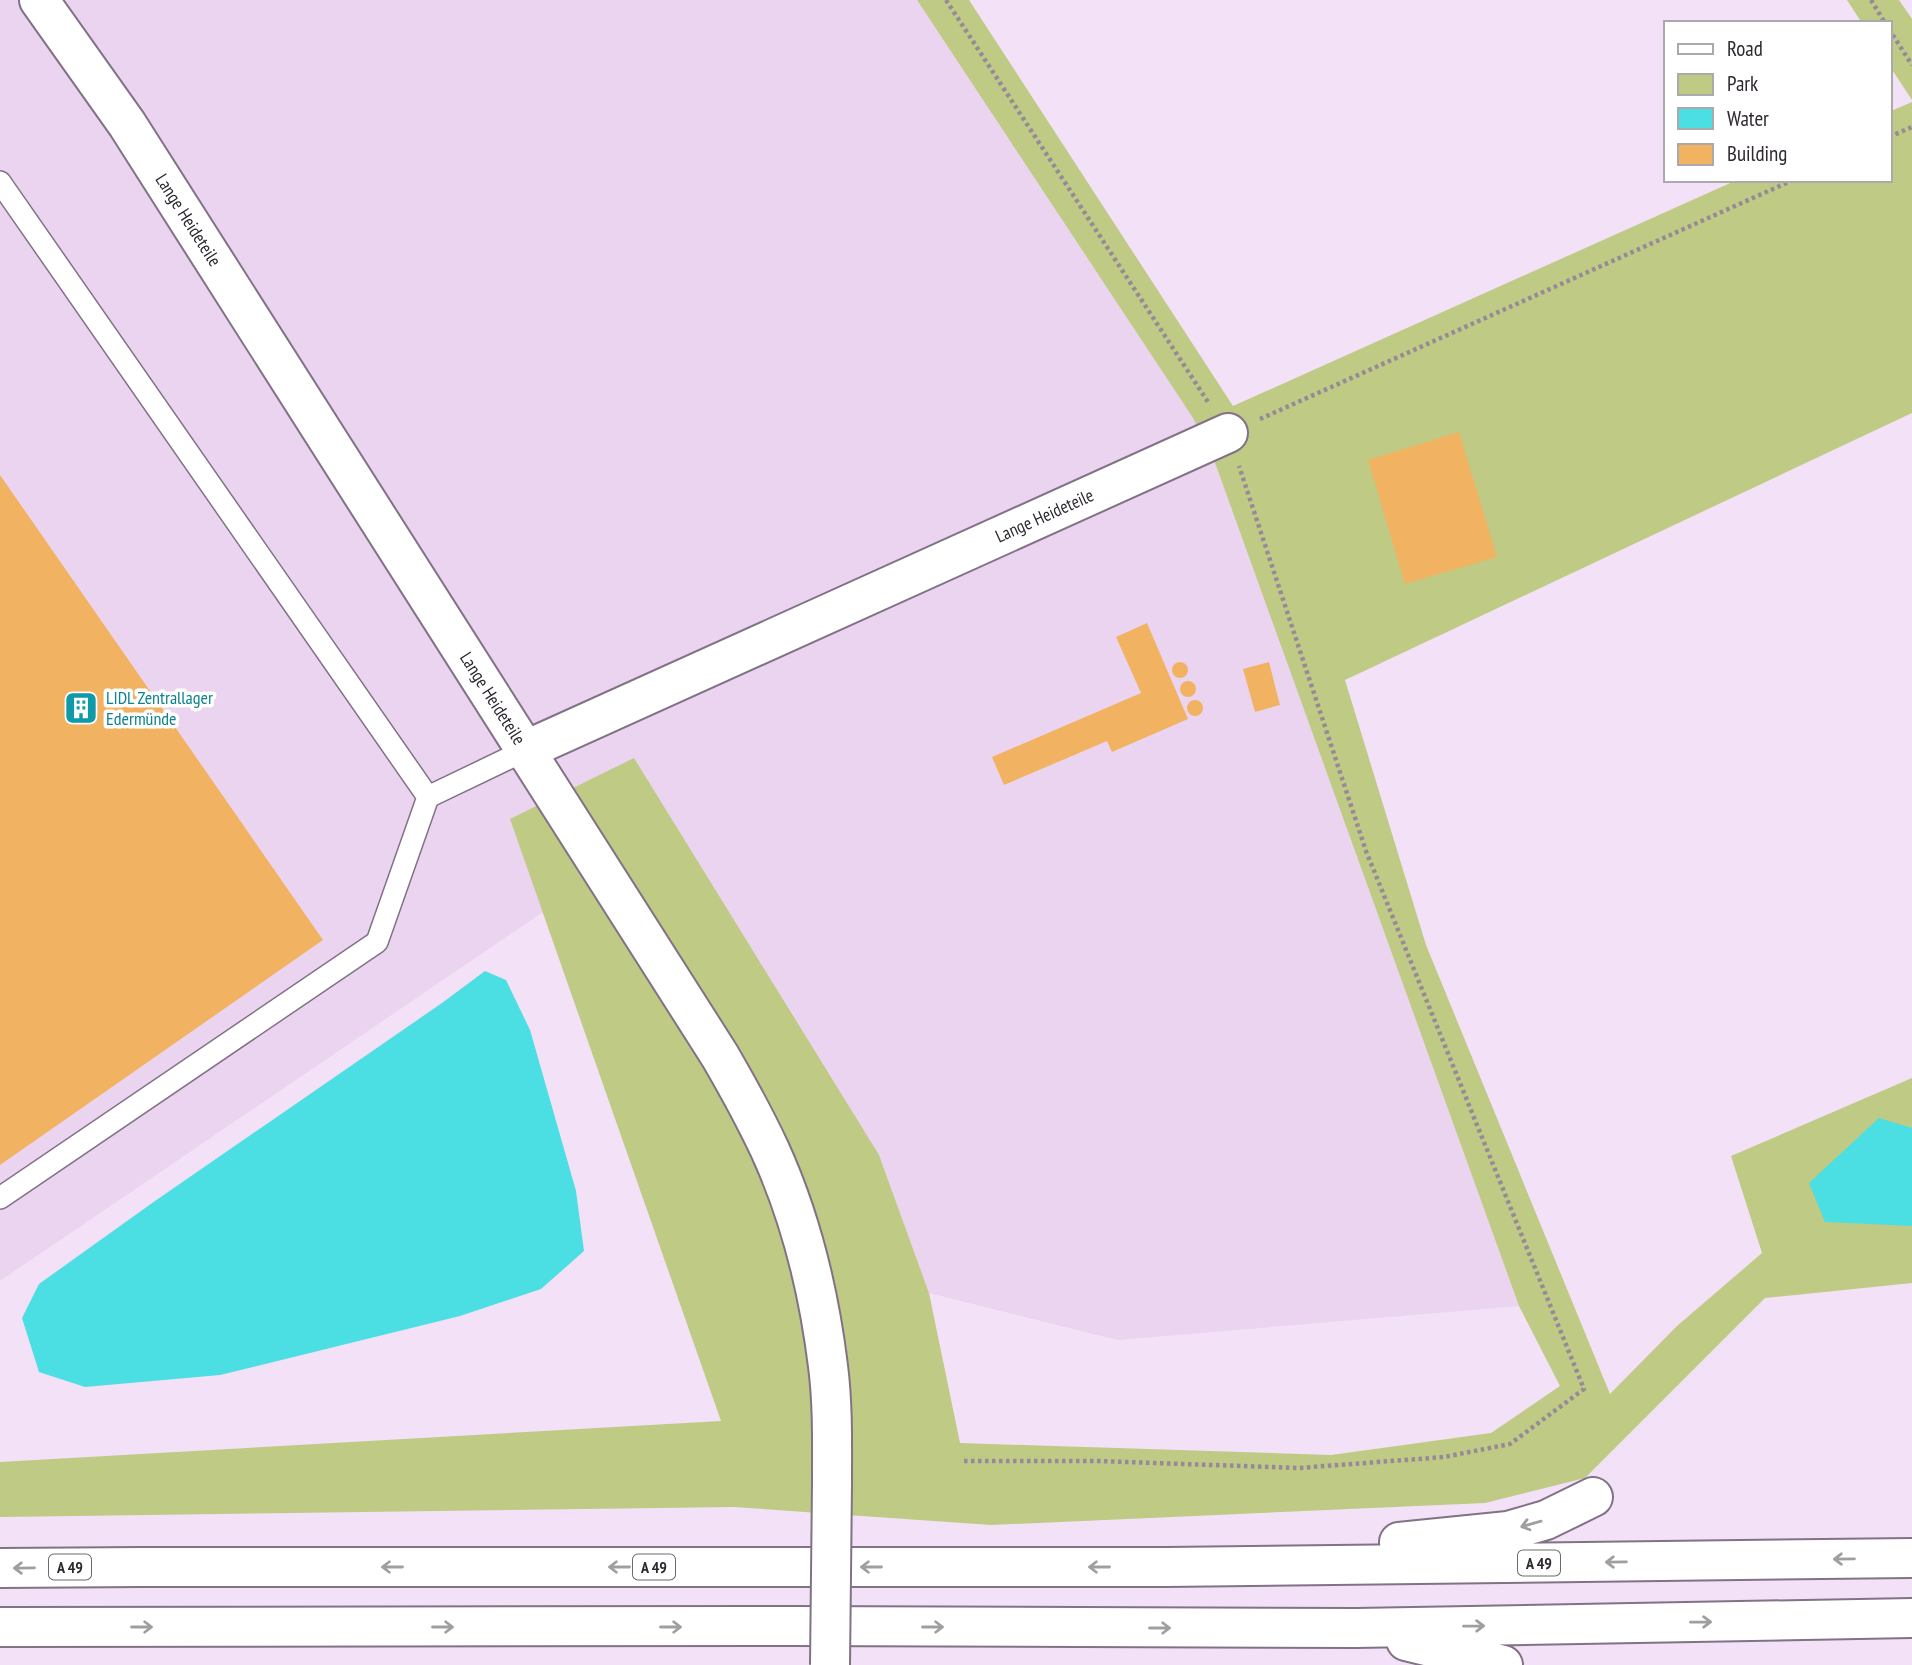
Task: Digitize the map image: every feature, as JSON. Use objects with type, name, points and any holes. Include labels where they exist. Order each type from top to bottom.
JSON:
[{"type":"main road","name":"Lange Heideteile","points":[[39,0],[127,124],[526,750],[1228,433]]},
{"type":"main road","points":[[526,750],[720,1056],[771,1153],[791,1204],[820,1312],[829,1380],[832,1426],[830,1665]]},
{"type":"main road","points":[[1167,1567],[1508,1531],[1546,1520],[1593,1497]]},
{"type":"main road","name":"A 49","points":[[0,1568],[1167,1567],[1912,1558]]},
{"type":"main road","points":[[0,1628],[1356,1628],[1912,1618]]},
{"type":"main road","points":[[0,1643],[74,1628]]},
{"type":"main road","points":[[1356,1628],[1503,1665]]},
{"type":"lane","points":[[0,182],[428,797]]},
{"type":"lane","points":[[0,1198],[377,942],[428,797],[526,750]]},
{"type":"path","points":[[1871,0],[1884,21]]},
{"type":"path","points":[[1891,32],[1912,65]]},
{"type":"path","points":[[1891,136],[1912,127]]},
{"type":"path","points":[[1228,433],[1789,182]]},
{"type":"path","points":[[964,1461],[1097,1461],[1299,1468],[1444,1457],[1510,1444],[1584,1390],[1366,851]]},
{"type":"shaded area","points":[[0,0],[917,0],[1193,418],[1214,460],[1519,1306],[1118,1340],[929,1293],[879,1155],[510,819],[543,912],[0,1281]]},
{"type":"green space","points":[[917,0],[969,0],[1233,406],[1733,182],[1891,182],[1891,111],[1912,102],[1912,413],[1345,680],[1426,945],[1610,1394],[1677,1326],[1762,1253],[1731,1156],[1912,1078],[1912,1283],[1765,1298],[1585,1478],[1485,1503],[991,1525],[734,1507],[0,1517],[0,1462],[721,1421],[510,819],[634,758],[879,1155],[929,1293],[960,1443],[1331,1455],[1491,1433],[1560,1386],[1519,1306],[1214,460],[1193,418]]},
{"type":"green space","points":[[1847,0],[1899,0],[1912,19],[1912,100],[1891,68],[1891,21],[1861,21]]},
{"type":"water","points":[[485,971],[506,980],[530,1030],[576,1191],[584,1251],[541,1289],[460,1316],[220,1375],[85,1387],[39,1372],[22,1318],[39,1284]]},
{"type":"water","points":[[1879,1118],[1912,1128],[1912,1226],[1825,1222],[1809,1183]]},
{"type":"building","points":[[1459,432],[1497,557],[1405,584],[1368,460]]},
{"type":"building","name":"LIDL Zentrallager Edermünde","points":[[0,475],[323,940],[0,1165]]},
{"type":"building","points":[[1147,623],[1188,719],[1112,752],[1107,741],[1004,785],[992,757],[1141,693],[1116,637]]},
{"type":"building","points":[[1177,662],[1183,662],[1188,670],[1186,676],[1177,678],[1172,673],[1172,667]]},
{"type":"building","points":[[1269,662],[1280,705],[1255,712],[1243,669]]},
{"type":"building","points":[[1185,681],[1191,681],[1196,689],[1194,695],[1185,697],[1180,692],[1180,686]]},
{"type":"building","points":[[1192,700],[1198,700],[1203,708],[1201,714],[1192,716],[1187,711],[1187,705]]},
{"type":"place","name":"LIDL Zentrallager Edermünde","points":[[81,708]]}]
